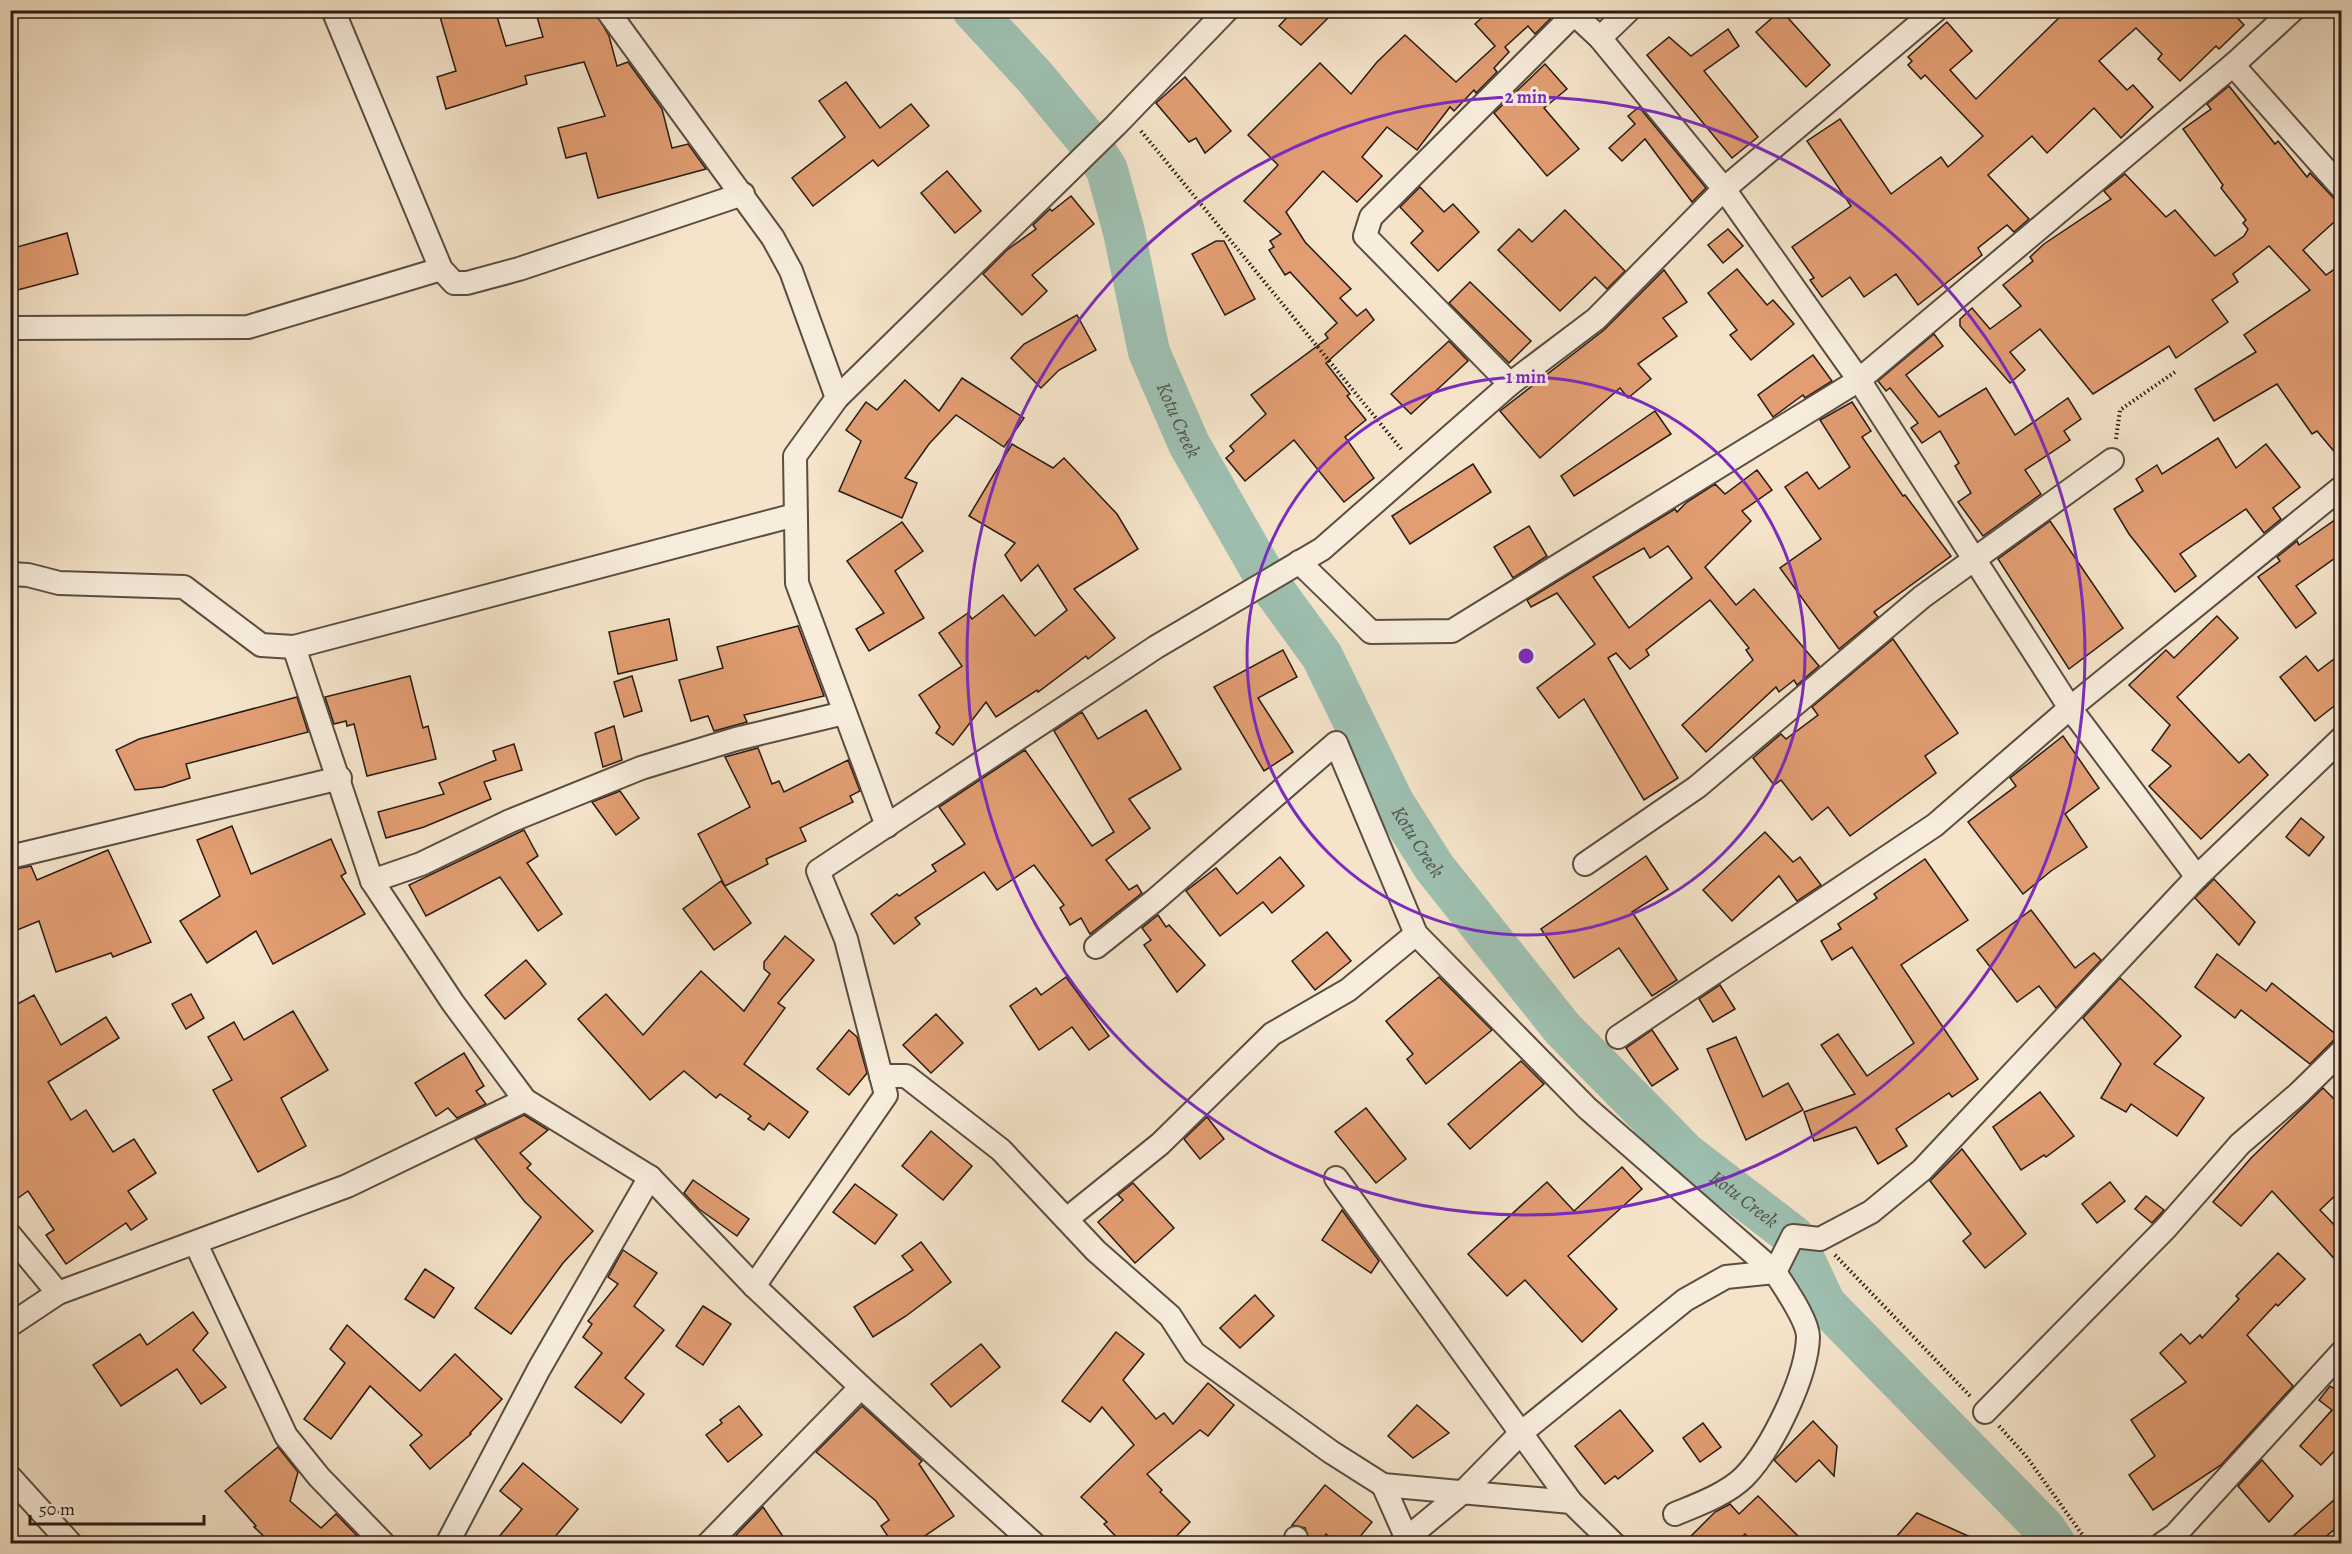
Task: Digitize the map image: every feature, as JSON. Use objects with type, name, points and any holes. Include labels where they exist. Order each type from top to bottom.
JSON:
[{"type":"street","points":[[333,10],[441,269],[454,283],[467,284],[743,194]]},
{"type":"street","points":[[607,10],[773,238],[791,271],[837,398]]},
{"type":"street","points":[[886,826],[797,583],[795,456],[837,398],[1127,114],[1227,10]]},
{"type":"street","points":[[1600,38],[1629,10]]},
{"type":"street","points":[[754,1286],[886,1095],[846,939],[818,871],[1156,647],[1322,549],[1510,384],[1596,319],[1724,189],[1936,10]]},
{"type":"street","points":[[1299,562],[1371,632],[1452,631],[1859,380],[2234,65],[2293,10]]},
{"type":"street","points":[[1510,384],[1365,236],[1371,217],[1572,12],[1600,38],[1724,189],[1859,380],[2070,708],[2197,877]]},
{"type":"street","points":[[2234,65],[2342,188]]},
{"type":"street","points":[[10,328],[248,327],[441,269]]},
{"type":"street","points":[[1586,864],[1697,787],[1922,597],[2112,460]]},
{"type":"street","points":[[1618,1036],[1935,825],[2070,708],[2342,487]]},
{"type":"street","points":[[10,574],[28,575],[59,583],[184,587],[261,645],[294,647],[795,515]]},
{"type":"street","points":[[294,647],[372,881],[453,1003],[525,1100],[650,1177],[754,1286],[1034,1544]]},
{"type":"street","points":[[372,881],[421,864],[510,821],[641,768],[736,739],[844,713]]},
{"type":"street","points":[[1775,1272],[1793,1236],[1820,1239],[1871,1212],[1922,1170],[2197,877],[2342,738]]},
{"type":"street","points":[[1096,947],[1155,900],[1336,743],[1416,934],[1587,1108],[1775,1272],[1793,1301],[1808,1335],[1800,1370],[1785,1416],[1743,1478],[1701,1504],[1675,1514]]},
{"type":"street","points":[[10,857],[339,778]]},
{"type":"street","points":[[1068,1218],[1160,1144],[1272,1035],[1348,990],[1416,934]]},
{"type":"street","points":[[1985,1412],[2166,1228],[2240,1144],[2298,1094],[2342,1051]]},
{"type":"street","points":[[881,1076],[906,1076],[1001,1150],[1068,1218],[1096,1251],[1170,1316],[1194,1353],[1331,1452],[1383,1485],[1571,1502]]},
{"type":"street","points":[[10,1325],[58,1293],[196,1244],[346,1186],[525,1100]]},
{"type":"street","points":[[447,1544],[539,1369],[650,1177]]},
{"type":"street","points":[[1336,1178],[1571,1502],[1614,1544]]},
{"type":"street","points":[[10,1235],[58,1293]]},
{"type":"street","points":[[196,1244],[286,1436],[319,1477],[384,1544]]},
{"type":"street","points":[[1383,1485],[1404,1541],[1464,1491],[1521,1432],[1685,1300],[1726,1277],[1775,1272]]},
{"type":"street","points":[[2162,1544],[2175,1534],[2342,1352]]},
{"type":"street","points":[[708,1544],[861,1387]]},
{"type":"street","points":[[10,1477],[60,1540]]},
{"type":"path","points":[[1127,114],[1415,466]]},
{"type":"path","points":[[2112,460],[2120,410],[2175,372]]},
{"type":"path","points":[[1820,1239],[2026,1456],[2089,1544]]},
{"type":"building","points":[[438,10],[495,10],[506,46],[543,37],[535,10],[594,10],[609,36],[617,66],[628,62],[662,109],[672,148],[688,144],[706,169],[598,198],[586,153],[566,158],[558,128],[605,116],[584,62],[525,76],[527,84],[446,109],[437,77],[456,71]]},
{"type":"building","points":[[1294,10],[1336,10],[1301,45],[1279,26]]},
{"type":"building","points":[[1490,10],[1557,12],[1535,34],[1528,26],[1505,47],[1509,52],[1494,68],[1497,72],[1476,93],[1474,90],[1454,111],[1450,107],[1417,150],[1387,127],[1362,157],[1382,176],[1357,202],[1323,171],[1286,212],[1305,242],[1351,289],[1340,298],[1357,316],[1366,309],[1374,320],[1326,363],[1350,394],[1347,396],[1366,420],[1345,437],[1374,478],[1344,502],[1294,440],[1245,481],[1226,458],[1234,451],[1230,446],[1266,414],[1251,395],[1328,338],[1325,334],[1337,323],[1290,272],[1285,275],[1269,250],[1274,247],[1270,241],[1281,234],[1244,201],[1278,165],[1248,135],[1320,63],[1351,94],[1377,62],[1405,35],[1456,82],[1495,46],[1475,24]]},
{"type":"building","points":[[1781,10],[1830,65],[1806,87],[1756,32]]},
{"type":"building","points":[[2067,10],[2230,10],[2244,25],[2219,49],[2216,46],[2180,81],[2158,59],[2162,54],[2136,28],[2099,61],[2127,90],[2133,85],[2153,107],[2121,138],[2094,108],[2047,153],[2032,136],[1988,175],[2029,219],[2014,232],[2007,225],[1978,248],[1982,255],[1918,305],[1896,274],[1864,297],[1850,277],[1822,297],[1810,280],[1814,278],[1792,247],[1851,206],[1807,141],[1840,119],[1891,194],[1941,157],[1948,167],[1983,136],[1925,75],[1921,79],[1908,65],[1912,61],[1908,57],[1947,22],[1972,51],[1950,70],[1976,99]]},
{"type":"building","points":[[1728,29],[1739,46],[1704,71],[1758,137],[1732,158],[1647,55],[1669,37],[1691,56]]},
{"type":"building","points":[[1545,64],[1567,89],[1544,108],[1579,149],[1547,176],[1494,113]]},
{"type":"building","points":[[1185,77],[1231,131],[1205,153],[1196,138],[1189,142],[1156,103]]},
{"type":"building","points":[[846,82],[880,128],[911,104],[929,126],[878,166],[873,160],[813,206],[792,178],[845,137],[819,101]]},
{"type":"building","points":[[2229,86],[2275,144],[2278,141],[2307,177],[2310,173],[2342,207],[2342,215],[2303,250],[2326,275],[2342,264],[2342,461],[2317,431],[2312,434],[2277,384],[2214,421],[2195,389],[2256,352],[2244,335],[2310,290],[2269,246],[2233,274],[2238,282],[2212,300],[2228,322],[2176,358],[2169,346],[2093,394],[2040,329],[2010,352],[2025,370],[2010,383],[1960,326],[1960,319],[1972,308],[1990,329],[2021,306],[2003,285],[2033,261],[2030,257],[2044,244],[2111,199],[2104,191],[2125,174],[2166,217],[2175,210],[2215,256],[2244,236],[2248,229],[2243,223],[2246,220],[2221,188],[2223,185],[2183,129],[2211,109],[2207,104]]},
{"type":"building","points":[[1639,107],[1706,188],[1692,202],[1645,139],[1622,161],[1609,148],[1635,124],[1628,116]]},
{"type":"building","points":[[947,171],[981,211],[955,233],[921,193]]},
{"type":"building","points":[[1420,187],[1444,212],[1453,204],[1479,232],[1438,271],[1411,243],[1423,231],[1400,207]]},
{"type":"building","points":[[1071,196],[1094,224],[1032,275],[1047,291],[1022,315],[983,274],[1007,250],[1036,229],[1033,225],[1050,209],[1052,211]]},
{"type":"building","points":[[1565,210],[1625,271],[1607,289],[1595,277],[1560,311],[1498,250],[1519,229],[1532,242]]},
{"type":"building","points":[[1728,229],[1743,246],[1723,263],[1708,245]]},
{"type":"building","points":[[67,233],[78,274],[10,292],[10,249]]},
{"type":"building","points":[[1216,241],[1224,241],[1255,299],[1225,315],[1192,254]]},
{"type":"building","points":[[1737,269],[1767,305],[1773,300],[1794,324],[1751,360],[1730,335],[1737,330],[1708,293]]},
{"type":"building","points":[[1664,270],[1687,302],[1663,318],[1677,336],[1638,364],[1651,379],[1628,398],[1620,388],[1540,458],[1500,411],[1604,330]]},
{"type":"building","points":[[1470,282],[1531,341],[1509,363],[1449,303]]},
{"type":"building","points":[[1077,315],[1096,350],[1059,370],[1041,388],[1011,358],[1024,344]]},
{"type":"building","points":[[1934,334],[1943,346],[1906,375],[1939,417],[1986,388],[2015,435],[2068,398],[2081,419],[2064,431],[2070,440],[2025,470],[2041,494],[1983,536],[1958,502],[1971,493],[1955,466],[1959,463],[1940,431],[1922,443],[1911,428],[1918,423],[1890,388],[1886,391],[1878,381]]},
{"type":"building","points":[[1449,341],[1468,361],[1411,414],[1391,394]]},
{"type":"building","points":[[1813,355],[1832,381],[1805,398],[1803,395],[1773,417],[1758,395]]},
{"type":"building","points":[[962,378],[1024,418],[1004,447],[956,415],[929,444],[905,478],[917,483],[902,518],[839,491],[861,441],[846,430],[866,402],[877,410],[905,380],[939,411]]},
{"type":"building","points":[[1852,402],[1871,431],[1862,437],[1903,496],[1905,495],[1951,556],[1874,612],[1878,617],[1839,649],[1780,568],[1821,539],[1785,487],[1807,472],[1819,489],[1850,467],[1820,420]]},
{"type":"building","points":[[1655,411],[1671,434],[1574,496],[1561,476]]},
{"type":"building","points":[[2218,438],[2236,468],[2266,444],[2300,487],[2273,508],[2281,519],[2264,533],[2246,509],[2180,554],[2196,576],[2175,592],[2129,534],[2114,509],[2143,491],[2136,479],[2157,465],[2162,474]]},
{"type":"building","points":[[1012,444],[1053,468],[1064,458],[1117,514],[1138,549],[1074,589],[1115,638],[1088,659],[1086,656],[1038,692],[1037,690],[996,717],[986,702],[953,745],[936,733],[940,727],[919,695],[962,666],[939,633],[968,613],[972,619],[1003,595],[1035,636],[1067,610],[1038,565],[1021,581],[1005,555],[1015,543],[969,516]]},
{"type":"building","points":[[1473,464],[1491,492],[1410,544],[1392,516]]},
{"type":"building","points":[[1757,470],[1772,490],[1742,511],[1751,521],[1705,567],[1736,605],[1754,589],[1819,666],[1797,685],[1794,680],[1779,692],[1776,687],[1706,752],[1682,725],[1753,660],[1746,650],[1749,648],[1710,600],[1646,650],[1649,655],[1630,669],[1616,653],[1608,658],[1678,778],[1644,800],[1584,699],[1559,718],[1537,688],[1595,644],[1557,593],[1531,607],[1527,600],[1675,509],[1677,512],[1687,502],[1715,484],[1725,494]],"holes":[[[1668,546],[1692,578],[1629,628],[1593,577],[1644,548],[1650,558]]]},
{"type":"building","points":[[2342,515],[2342,553],[2296,586],[2316,613],[2296,628],[2258,577],[2280,561],[2277,557],[2297,541],[2299,545]]},
{"type":"building","points":[[2050,521],[2123,628],[2069,669],[1998,559]]},
{"type":"building","points":[[902,522],[923,551],[895,571],[924,618],[869,651],[856,629],[884,613],[847,561]]},
{"type":"building","points":[[1529,526],[1547,556],[1513,578],[1494,547]]},
{"type":"building","points":[[2217,616],[2238,638],[2177,697],[2239,763],[2249,754],[2268,775],[2201,839],[2149,786],[2171,766],[2152,750],[2170,725],[2129,685],[2166,650],[2174,658]]},
{"type":"building","points":[[669,619],[677,660],[618,674],[609,632]]},
{"type":"building","points":[[798,626],[824,696],[744,715],[747,722],[714,731],[708,716],[691,721],[679,680],[723,668],[717,647]]},
{"type":"building","points":[[1893,639],[1958,733],[1925,756],[1936,773],[1850,836],[1828,807],[1812,820],[1781,780],[1774,785],[1753,758],[1781,734],[1786,739],[1818,715],[1812,707]]},
{"type":"building","points":[[1283,650],[1297,677],[1258,698],[1293,752],[1264,771],[1214,687]]},
{"type":"building","points":[[2342,653],[2342,700],[2315,721],[2280,677],[2306,656],[2318,671]]},
{"type":"building","points":[[410,676],[423,728],[428,726],[436,759],[367,776],[354,724],[347,726],[346,721],[334,724],[325,697]]},
{"type":"building","points":[[632,676],[642,711],[624,717],[614,682]]},
{"type":"building","points":[[297,697],[308,732],[186,764],[190,778],[163,787],[135,790],[116,750],[139,739]]},
{"type":"building","points":[[1146,710],[1181,769],[1129,799],[1150,828],[1106,860],[1129,890],[1137,885],[1142,893],[1090,934],[1081,918],[1070,925],[1060,908],[1064,905],[1034,865],[997,890],[984,872],[915,918],[920,924],[894,944],[871,914],[897,894],[899,896],[936,871],[932,865],[965,844],[939,807],[1025,750],[1092,846],[1114,832],[1054,731],[1082,712],[1098,739]]},
{"type":"building","points":[[614,726],[622,760],[603,767],[595,733]]},
{"type":"building","points":[[2063,736],[2099,788],[2065,814],[2087,847],[2051,871],[2023,894],[1968,822],[2016,786],[2010,778]]},
{"type":"building","points":[[514,744],[522,770],[484,782],[491,799],[424,827],[386,838],[378,812],[444,794],[439,783],[496,760],[493,751]]},
{"type":"building","points":[[758,748],[772,784],[779,781],[784,792],[848,760],[860,791],[850,796],[853,802],[800,828],[806,841],[766,859],[768,864],[725,886],[698,834],[750,807],[725,757]]},
{"type":"building","points":[[620,791],[639,818],[616,835],[592,802]]},
{"type":"building","points":[[2301,818],[2324,837],[2309,856],[2286,837]]},
{"type":"building","points":[[232,826],[251,874],[331,839],[346,873],[341,876],[365,914],[273,964],[256,931],[207,963],[180,921],[220,896],[197,840]]},
{"type":"building","points":[[524,830],[538,856],[527,863],[562,914],[538,931],[500,877],[426,916],[409,885]]},
{"type":"building","points":[[1765,832],[1793,862],[1800,857],[1821,885],[1797,901],[1779,876],[1732,921],[1703,890]]},
{"type":"building","points":[[108,850],[151,942],[113,957],[111,953],[56,972],[39,921],[10,933],[10,870],[31,866],[37,880]]},
{"type":"building","points":[[1646,856],[1668,889],[1632,912],[1677,980],[1652,996],[1619,948],[1574,978],[1541,929]]},
{"type":"building","points":[[1280,857],[1304,886],[1272,913],[1263,902],[1220,936],[1186,891],[1216,868],[1237,894]]},
{"type":"building","points":[[1925,859],[1968,920],[1901,965],[1978,1079],[1952,1097],[1949,1093],[1896,1129],[1907,1146],[1878,1164],[1856,1127],[1814,1141],[1804,1112],[1855,1094],[1821,1045],[1838,1034],[1867,1076],[1914,1043],[1852,947],[1832,960],[1821,941],[1841,929],[1838,924],[1877,898],[1874,894]]},
{"type":"building","points":[[2214,879],[2255,922],[2239,945],[2195,898]]},
{"type":"building","points":[[721,881],[751,923],[714,950],[683,909]]},
{"type":"building","points":[[2031,910],[2075,968],[2094,953],[2101,960],[2056,1008],[2039,986],[2017,1002],[1977,950]]},
{"type":"building","points":[[1158,915],[1166,927],[1169,925],[1205,965],[1177,992],[1144,945],[1151,940],[1142,928]]},
{"type":"building","points":[[1327,932],[1351,961],[1315,990],[1292,961]]},
{"type":"building","points":[[785,936],[814,960],[778,1003],[785,1008],[744,1064],[808,1112],[789,1138],[769,1123],[764,1130],[748,1119],[751,1116],[720,1094],[716,1098],[684,1071],[650,1100],[578,1019],[606,994],[643,1035],[701,971],[744,1011],[770,974],[764,969],[764,962]]},
{"type":"building","points":[[2217,954],[2266,991],[2272,983],[2338,1036],[2310,1064],[2241,1010],[2235,1018],[2195,987]]},
{"type":"building","points":[[526,960],[546,984],[505,1019],[485,995]]},
{"type":"building","points":[[1066,977],[1109,1036],[1089,1050],[1072,1027],[1039,1050],[1010,1006],[1036,988],[1041,995]]},
{"type":"building","points":[[1439,977],[1492,1030],[1426,1084],[1407,1059],[1413,1054],[1386,1021]]},
{"type":"building","points":[[2120,978],[2181,1036],[2154,1064],[2204,1098],[2177,1136],[2131,1104],[2126,1112],[2101,1098],[2121,1064],[2083,1018]]},
{"type":"building","points":[[1720,985],[1735,1009],[1713,1022],[1699,999]]},
{"type":"building","points":[[191,994],[204,1018],[186,1029],[172,1004]]},
{"type":"building","points":[[34,995],[61,1045],[106,1017],[119,1038],[48,1082],[71,1120],[86,1110],[113,1152],[134,1139],[156,1173],[128,1191],[147,1219],[131,1230],[126,1223],[66,1264],[46,1235],[54,1230],[28,1191],[18,1198],[10,1187],[10,1008]]},
{"type":"building","points":[[293,1011],[328,1070],[281,1098],[306,1146],[258,1172],[213,1090],[232,1080],[208,1037],[234,1022],[244,1040]]},
{"type":"building","points":[[936,1014],[963,1043],[931,1073],[903,1045]]},
{"type":"building","points":[[849,1030],[857,1037],[867,1073],[849,1095],[817,1069]]},
{"type":"building","points":[[1652,1030],[1678,1069],[1652,1086],[1626,1048]]},
{"type":"building","points":[[1736,1037],[1763,1097],[1788,1083],[1803,1110],[1746,1140],[1707,1049]]},
{"type":"building","points":[[464,1053],[484,1086],[476,1091],[486,1104],[457,1118],[448,1108],[436,1116],[415,1083]]},
{"type":"building","points":[[1521,1061],[1544,1084],[1470,1149],[1448,1124]]},
{"type":"building","points":[[2323,1088],[2342,1107],[2342,1189],[2320,1210],[2342,1233],[2342,1267],[2272,1191],[2241,1226],[2213,1202],[2251,1158]]},
{"type":"building","points":[[2040,1092],[2074,1136],[2046,1157],[2044,1155],[2021,1170],[1993,1127]]},
{"type":"building","points":[[1366,1108],[1406,1159],[1376,1183],[1335,1132]]},
{"type":"building","points":[[524,1115],[548,1130],[520,1153],[531,1164],[527,1168],[593,1231],[563,1263],[511,1334],[475,1308],[541,1217],[525,1202],[475,1139]]},
{"type":"building","points":[[1207,1117],[1224,1139],[1200,1159],[1184,1139]]},
{"type":"building","points":[[931,1131],[972,1166],[943,1200],[902,1166]]},
{"type":"building","points":[[1962,1149],[2026,1234],[1985,1268],[1963,1241],[1971,1234],[1930,1181]]},
{"type":"building","points":[[1622,1167],[1642,1189],[1568,1256],[1617,1309],[1582,1342],[1525,1280],[1507,1296],[1468,1254],[1547,1182],[1574,1211]]},
{"type":"building","points":[[693,1180],[749,1219],[737,1236],[699,1209],[684,1193]]},
{"type":"building","points":[[2110,1182],[2125,1201],[2097,1223],[2082,1204]]},
{"type":"building","points":[[1133,1183],[1174,1228],[1135,1263],[1098,1222],[1123,1200],[1118,1195]]},
{"type":"building","points":[[855,1184],[897,1215],[875,1244],[833,1212]]},
{"type":"building","points":[[2146,1196],[2164,1210],[2152,1223],[2135,1209]]},
{"type":"building","points":[[1342,1210],[1379,1261],[1371,1273],[1322,1240]]},
{"type":"building","points":[[921,1242],[951,1282],[906,1316],[873,1337],[854,1307],[913,1270],[902,1256]]},
{"type":"building","points":[[623,1250],[657,1273],[634,1306],[664,1330],[625,1378],[644,1394],[621,1423],[575,1387],[602,1353],[583,1337],[592,1324],[588,1321],[618,1284],[608,1277]]},
{"type":"building","points":[[2278,1253],[2305,1279],[2278,1306],[2276,1304],[2247,1335],[2293,1386],[2221,1465],[2153,1510],[2129,1475],[2155,1456],[2131,1420],[2186,1382],[2160,1353],[2181,1334],[2190,1344],[2200,1335],[2202,1338],[2239,1299],[2236,1296]]},
{"type":"building","points":[[425,1269],[454,1288],[434,1318],[405,1299]]},
{"type":"building","points":[[1255,1295],[1274,1316],[1240,1348],[1220,1328]]},
{"type":"building","points":[[703,1306],[731,1324],[703,1365],[676,1346]]},
{"type":"building","points":[[193,1312],[208,1333],[193,1350],[226,1387],[201,1404],[177,1369],[121,1406],[93,1365],[140,1334],[147,1345]]},
{"type":"building","points":[[347,1325],[420,1391],[455,1354],[502,1399],[471,1434],[430,1469],[410,1445],[422,1435],[370,1386],[331,1439],[304,1419],[345,1363],[330,1349]]},
{"type":"building","points":[[1116,1332],[1144,1354],[1123,1380],[1156,1419],[1164,1413],[1173,1424],[1208,1383],[1234,1405],[1208,1436],[1200,1430],[1147,1474],[1162,1490],[1160,1492],[1190,1522],[1169,1544],[1123,1544],[1104,1524],[1107,1522],[1081,1497],[1134,1445],[1102,1407],[1090,1422],[1062,1401]]},
{"type":"building","points":[[981,1344],[1000,1367],[951,1407],[931,1384]]},
{"type":"building","points":[[2330,1386],[2342,1394],[2342,1443],[2321,1465],[2300,1446],[2332,1410],[2319,1400]]},
{"type":"building","points":[[1417,1405],[1449,1433],[1413,1458],[1388,1436]]},
{"type":"building","points":[[739,1406],[762,1435],[728,1462],[706,1435],[722,1423],[720,1420]]},
{"type":"building","points":[[862,1406],[922,1461],[919,1464],[954,1516],[913,1544],[893,1544],[881,1526],[889,1520],[876,1501],[816,1452]]},
{"type":"building","points":[[1620,1410],[1653,1451],[1618,1479],[1615,1476],[1605,1484],[1575,1446]]},
{"type":"building","points":[[1813,1421],[1837,1446],[1834,1476],[1819,1460],[1796,1482],[1774,1460]]},
{"type":"building","points":[[1703,1423],[1721,1447],[1700,1462],[1683,1438]]},
{"type":"building","points":[[278,1447],[298,1472],[290,1501],[321,1528],[336,1514],[365,1544],[272,1544],[254,1527],[256,1526],[225,1491]]},
{"type":"building","points":[[2262,1460],[2293,1496],[2269,1522],[2238,1486]]},
{"type":"building","points":[[523,1463],[578,1509],[549,1544],[493,1544],[522,1509],[500,1491]]},
{"type":"building","points":[[1325,1485],[1372,1522],[1354,1544],[1338,1544],[1326,1534],[1319,1544],[1311,1544],[1305,1528],[1292,1525]]},
{"type":"building","points":[[2342,1493],[2342,1523],[2317,1544],[2284,1544]]},
{"type":"building","points":[[1758,1496],[1806,1544],[1754,1544],[1745,1534],[1735,1544],[1683,1544],[1715,1512],[1730,1504],[1739,1514]]},
{"type":"building","points":[[763,1507],[788,1544],[741,1544],[736,1535]]},
{"type":"building","points":[[1917,1513],[1986,1544],[1890,1544]]},
{"type":"waterway","name":"Kotu Creek","points":[[973,10],[1034,76],[1092,146],[1107,170],[1124,232],[1149,352],[1189,444],[1268,582],[1322,656],[1393,802],[1434,867],[1562,1028],[1686,1154],[1793,1236],[1825,1304],[2045,1529],[2055,1544]]}]
